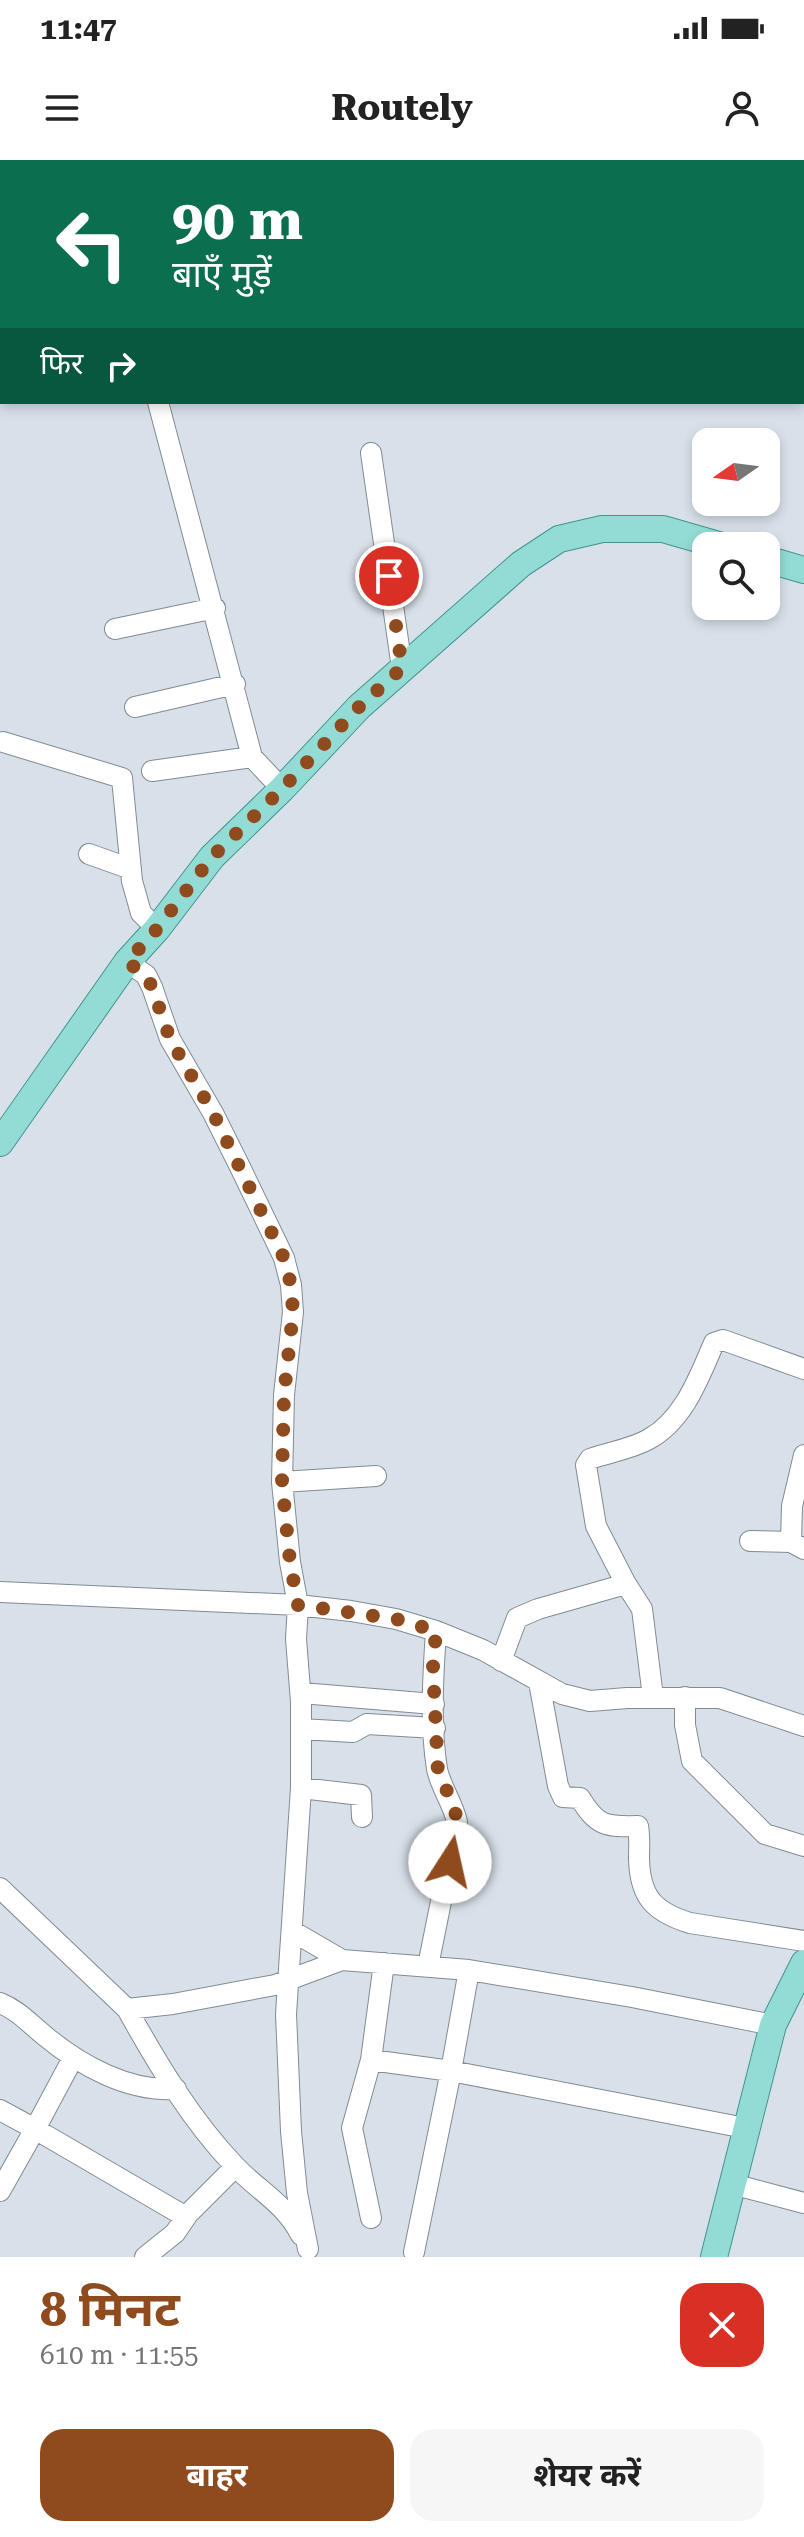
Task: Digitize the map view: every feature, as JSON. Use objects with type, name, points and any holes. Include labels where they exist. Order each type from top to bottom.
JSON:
[{"type":"main road","points":[[0,1143],[127,962],[157,929],[212,857],[359,707],[402,668],[521,564],[559,539],[602,529],[663,529],[692,537]]},
{"type":"main road","points":[[780,563],[804,570]]},
{"type":"main road","points":[[714,2257],[773,2025],[804,1963]]},
{"type":"street","points":[[159,404],[252,757],[282,789]]},
{"type":"street","points":[[371,453],[402,668]]},
{"type":"street","points":[[115,629],[215,608]]},
{"type":"street","points":[[135,707],[235,684]]},
{"type":"street","points":[[3,742],[122,778],[131,869],[141,913],[157,929]]},
{"type":"street","points":[[152,771],[252,757]]},
{"type":"street","points":[[89,854],[131,869]]},
{"type":"street","points":[[127,962],[146,975],[170,1039],[213,1113],[284,1258],[291,1285],[293,1312],[284,1395],[282,1482],[298,1605],[296,1639],[301,1693],[301,1788],[287,2028],[297,2193],[309,2253]]},
{"type":"street","points":[[653,1697],[642,1609],[596,1526],[586,1465],[590,1459],[649,1440],[665,1427],[681,1411],[714,1343],[723,1340],[804,1369]]},
{"type":"street","points":[[750,1541],[797,1545],[792,1506],[804,1455]]},
{"type":"street","points":[[282,1482],[376,1476]]},
{"type":"street","points":[[501,1661],[517,1618],[626,1584]]},
{"type":"street","points":[[0,1592],[298,1605],[396,1619],[436,1631],[562,1694],[590,1701],[653,1697],[720,1698],[804,1726]]},
{"type":"street","points":[[428,1966],[457,1822],[454,1805],[438,1773],[434,1704],[436,1631]]},
{"type":"street","points":[[539,1682],[558,1786],[563,1797],[580,1798],[594,1819],[603,1825],[638,1826],[641,1878],[653,1905],[675,1919],[690,1923],[804,1941]]},
{"type":"street","points":[[301,1693],[434,1704]]},
{"type":"street","points":[[685,1697],[685,1725],[692,1761],[765,1834],[804,1846]]},
{"type":"street","points":[[301,1729],[353,1732],[367,1724],[435,1728]]},
{"type":"street","points":[[301,1788],[361,1795],[362,1817]]},
{"type":"street","points":[[0,1888],[127,2009],[196,2118],[235,2167],[266,2191],[293,2218],[309,2253]]},
{"type":"street","points":[[292,1931],[342,1960]]},
{"type":"street","points":[[127,2009],[173,2004],[275,1985],[342,1960],[469,1970],[632,1997],[773,2025]]},
{"type":"street","points":[[371,2218],[352,2128],[371,2060],[384,1963]]},
{"type":"street","points":[[414,2252],[469,1970]]},
{"type":"street","points":[[0,2003],[14,2008],[73,2058],[132,2085],[158,2090],[176,2089]]},
{"type":"street","points":[[0,2191],[73,2058]]},
{"type":"street","points":[[371,2060],[451,2071],[745,2128]]},
{"type":"street","points":[[0,2110],[186,2217]]},
{"type":"street","points":[[145,2257],[175,2233],[186,2217],[235,2167]]},
{"type":"street","points":[[732,2184],[804,2203]]},
{"type":"route","points":[[389,576],[402,668],[359,707],[212,857],[157,929],[127,962],[146,975],[170,1039],[213,1113],[284,1258],[291,1285],[293,1312],[281,1438],[282,1482],[298,1605],[396,1619],[436,1631],[433,1667],[438,1773],[454,1805],[457,1822],[450,1862]]}]
